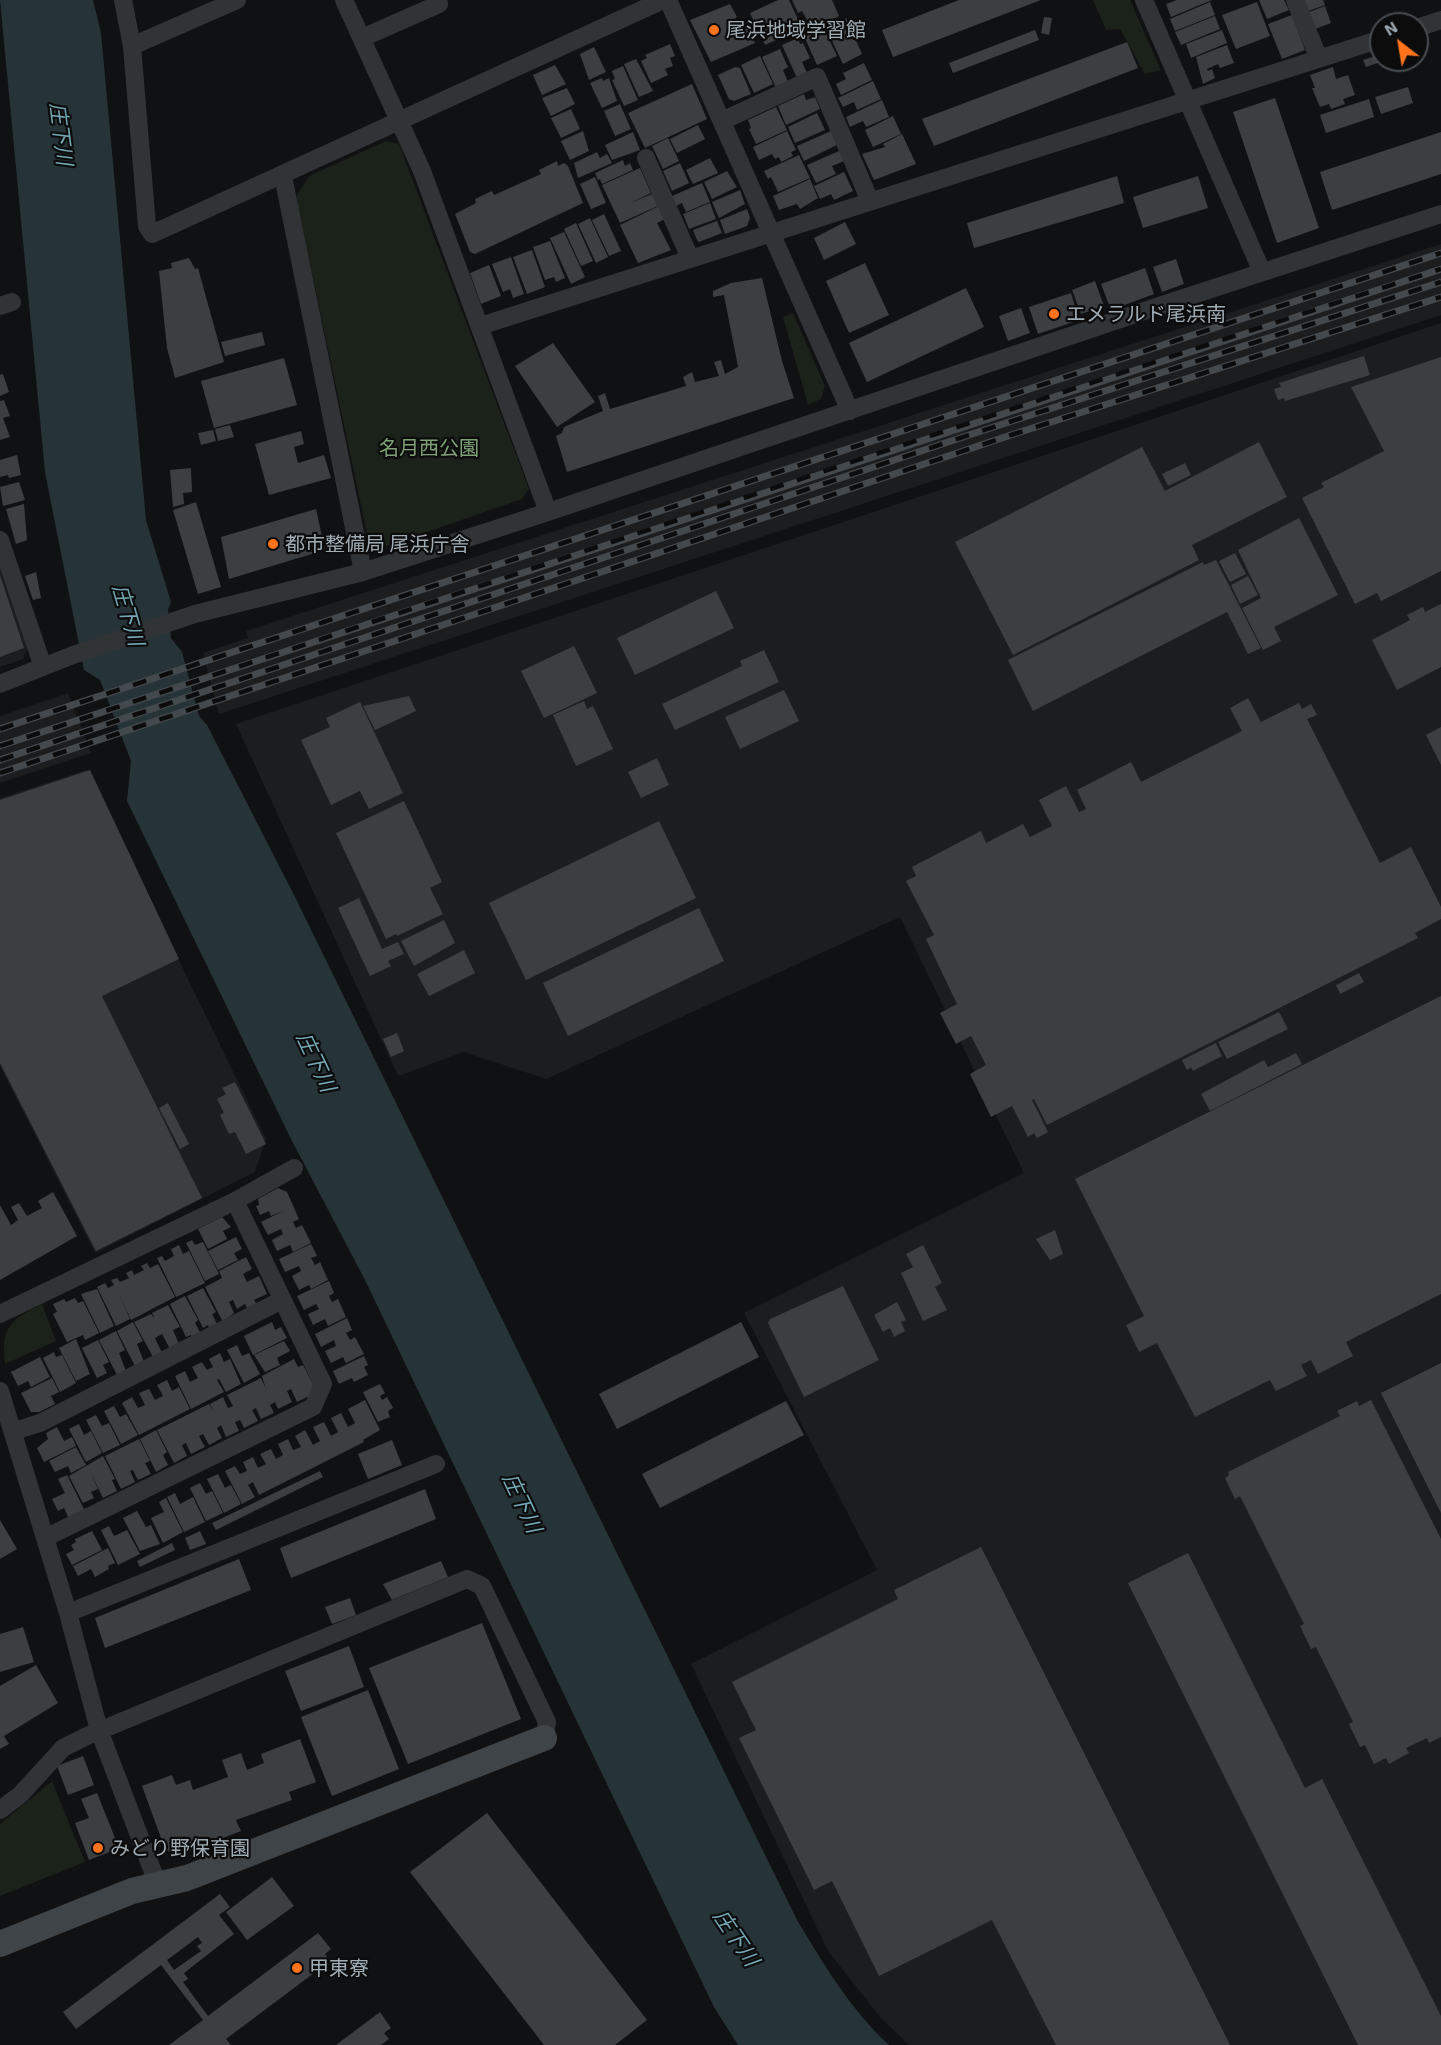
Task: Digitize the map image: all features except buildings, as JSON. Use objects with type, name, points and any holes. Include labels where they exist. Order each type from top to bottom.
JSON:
[{"type":"street","points":[[123,0],[132,46],[147,226],[152,234],[665,0],[773,232],[850,411]]},
{"type":"street","points":[[132,46],[237,0]]},
{"type":"street","points":[[345,0],[401,121],[480,326],[548,512]]},
{"type":"street","points":[[1144,0],[1262,272]]},
{"type":"street","points":[[1295,0],[1319,59]]},
{"type":"street","points":[[362,38],[439,4]]},
{"type":"street","points":[[480,326],[1369,43]]},
{"type":"street","points":[[722,121],[817,77],[870,201]]},
{"type":"street","points":[[646,158],[690,258]]},
{"type":"street","points":[[283,176],[363,572]]},
{"type":"street","points":[[0,684],[73,655],[176,621],[363,572],[548,512],[1441,214]]},
{"type":"street","points":[[0,540],[43,667]]},
{"type":"street","points":[[0,1314],[235,1201],[294,1168]]},
{"type":"street","points":[[45,1538],[313,1407],[323,1384],[235,1201]]},
{"type":"street","points":[[14,1431],[40,1423],[282,1300]]},
{"type":"street","points":[[0,1391],[68,1613],[99,1730],[158,1885]]},
{"type":"street","points":[[68,1613],[436,1464]]},
{"type":"street","points":[[0,1810],[20,1795],[63,1748],[99,1730],[467,1579],[482,1586],[547,1722],[544,1738],[187,1878],[132,1891],[0,1944]]},
{"type":"shaded area","points":[[1441,244],[1441,315],[219,714],[203,653],[248,638],[246,631]]},
{"type":"shaded area","points":[[1441,323],[1441,2045],[909,2045],[881,2018],[828,1951],[691,1664],[877,1570],[744,1313],[1024,1173],[900,917],[546,1079],[464,1052],[398,1076],[236,724]]},
{"type":"shaded area","points":[[0,560],[29,646],[23,659],[0,667]]},
{"type":"shaded area","points":[[68,693],[91,753],[0,783],[0,716]]},
{"type":"shaded area","points":[[86,770],[266,1139],[255,1172],[95,1253],[0,1066],[0,798]]},
{"type":"green space","points":[[1093,0],[1130,0],[1161,70],[1145,74],[1120,29],[1106,30]]},
{"type":"green space","name":"名月西公園","points":[[386,141],[399,144],[529,489],[522,499],[381,548],[368,539],[296,197],[309,176]]},
{"type":"green space","points":[[793,313],[825,386],[821,399],[808,405],[783,317]]},
{"type":"green space","points":[[42,1304],[56,1341],[5,1364],[4,1341],[10,1325],[23,1314]]},
{"type":"green space","points":[[52,1781],[85,1862],[0,1896],[0,1824]]},
{"type":"water","name":"庄下川","points":[[0,0],[93,0],[101,33],[146,520],[171,602],[168,610],[171,638],[182,652],[199,716],[207,725],[294,895],[797,1920],[850,2002],[889,2045],[738,2045],[714,2007],[365,1280],[291,1139],[127,801],[131,761],[100,680],[84,670],[45,472]]},
{"type":"railway","points":[[0,729],[1441,253]]},
{"type":"railway","points":[[0,746],[900,446],[1441,269]]},
{"type":"railway","points":[[0,760],[972,434],[1441,282]]},
{"type":"railway","points":[[0,773],[1014,434],[1441,297]]},
{"type":"place","name":"尾浜地域学習館","points":[[714,30]]},
{"type":"place","name":"エメラルド尾浜南","points":[[1054,314]]},
{"type":"place","name":"都市整備局 尾浜庁舎","points":[[273,544]]},
{"type":"place","name":"みどり野保育園","points":[[98,1848]]},
{"type":"place","name":"甲東寮","points":[[297,1968]]}]
